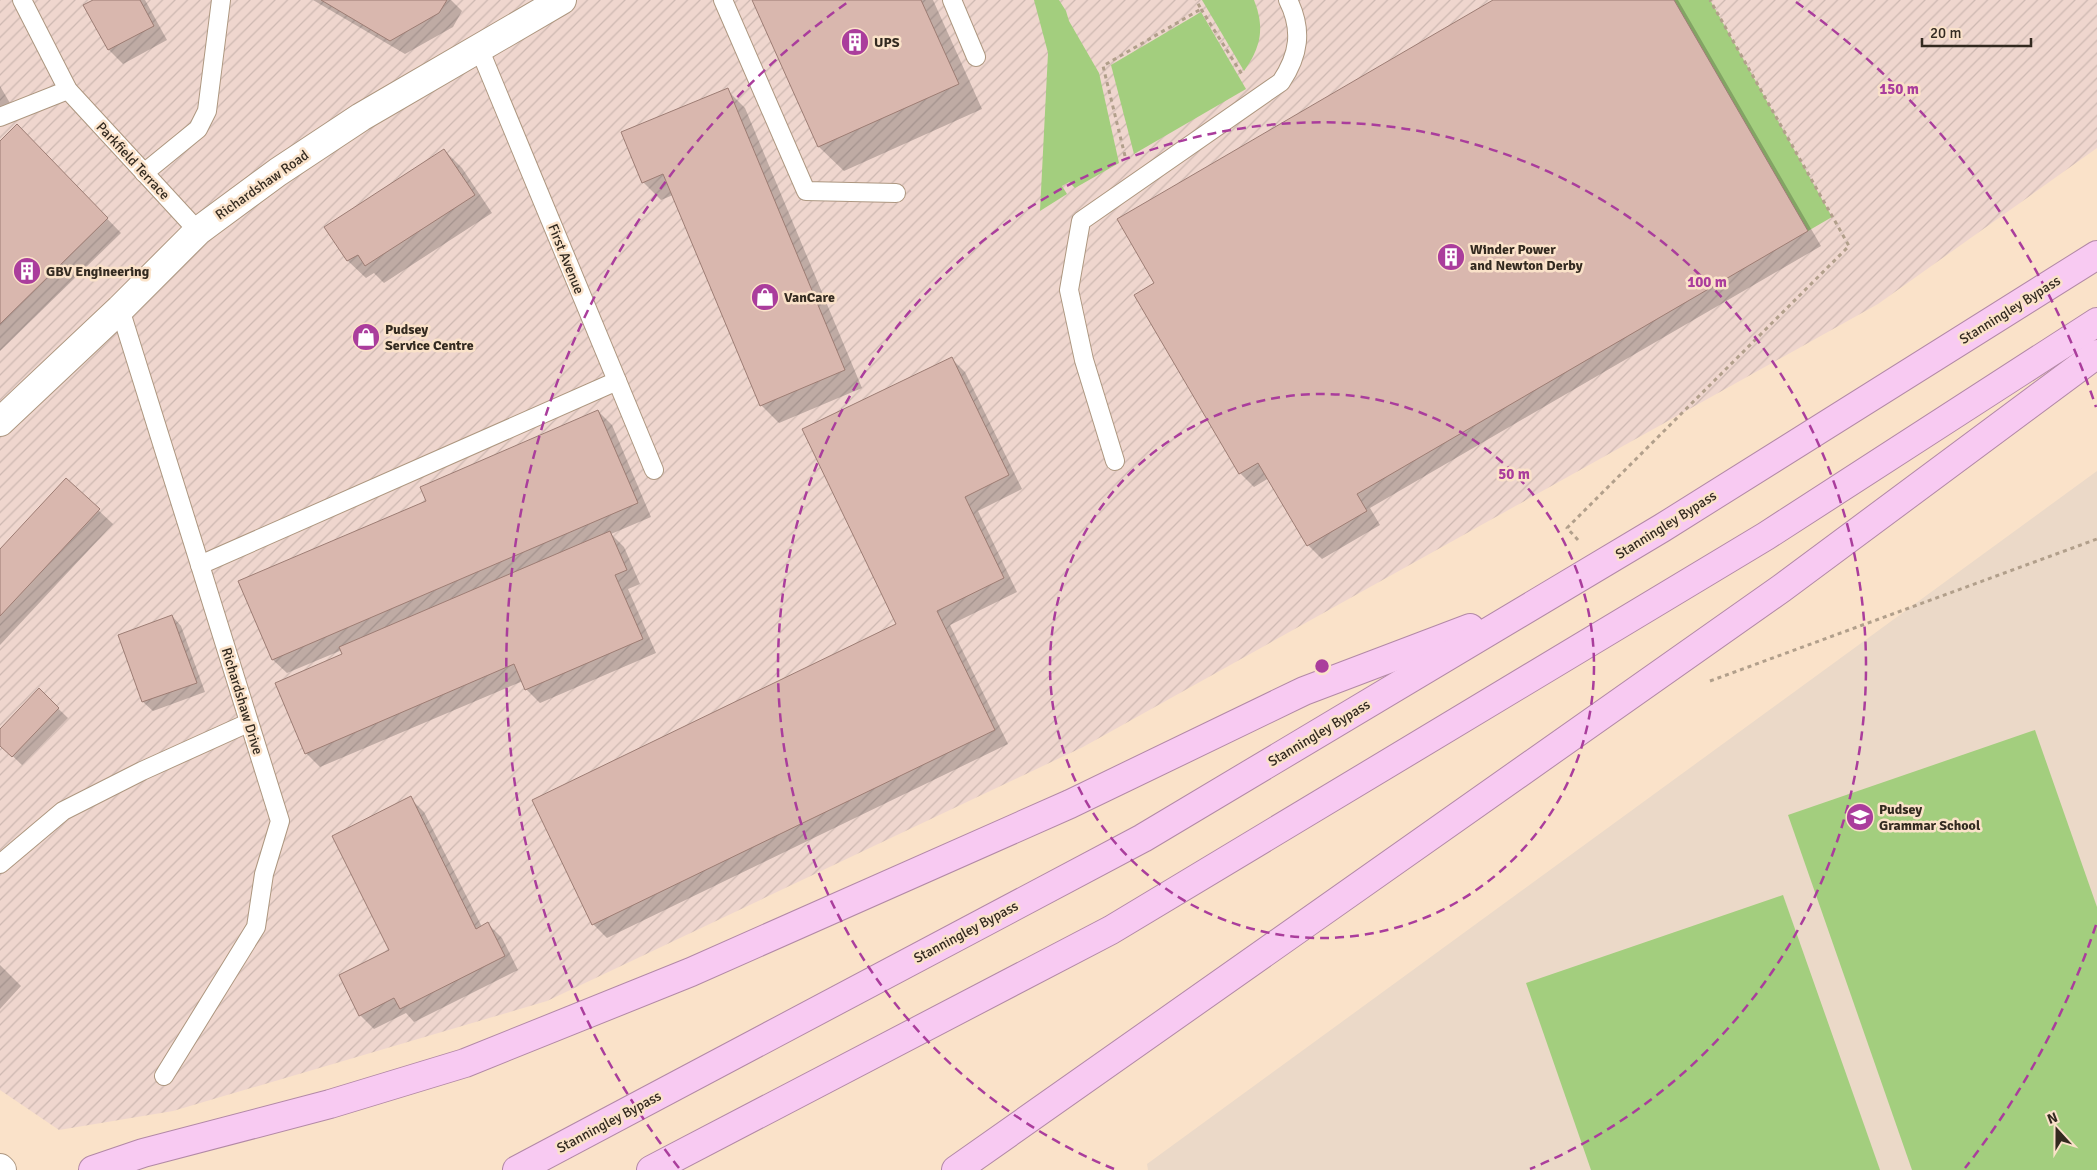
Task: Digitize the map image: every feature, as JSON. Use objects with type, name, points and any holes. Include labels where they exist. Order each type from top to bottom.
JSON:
[{"type":"highway","name":"Stanningley Bypass","points":[[517,1170],[1143,838],[1602,564],[2097,255]]},
{"type":"highway","points":[[651,1170],[1111,930],[1766,536],[2097,322]]},
{"type":"highway","points":[[956,1170],[1782,588],[2097,354]]},
{"type":"highway","points":[[93,1170],[143,1153],[330,1104],[465,1063],[691,972],[1061,808],[1304,691],[1537,603]]},
{"type":"street","name":"Richardshaw Road","points":[[0,422],[120,309],[198,231],[278,172],[361,117],[562,0]]},
{"type":"lane","name":"Parkfield Terrace","points":[[22,0],[68,90],[198,231]]},
{"type":"lane","points":[[144,173],[198,129],[207,111],[221,0]]},
{"type":"lane","points":[[723,0],[806,191],[896,193]]},
{"type":"lane","points":[[952,0],[976,57]]},
{"type":"lane","points":[[1115,461],[1084,360],[1070,290],[1081,222],[1281,82],[1292,65],[1297,42],[1297,22],[1288,0]]},
{"type":"lane","name":"First Avenue","points":[[479,48],[654,470]]},
{"type":"lane","points":[[0,117],[68,90]]},
{"type":"lane","name":"Richardshaw Drive","points":[[120,309],[280,821],[264,874],[256,927],[164,1076]]},
{"type":"lane","points":[[200,565],[617,381]]},
{"type":"lane","points":[[0,864],[63,811],[142,771],[248,723]]},
{"type":"path","points":[[1196,0],[1257,99]]},
{"type":"path","points":[[1602,564],[1566,528],[1848,246],[1710,0]]},
{"type":"path","points":[[1133,185],[1103,66],[1201,9]]},
{"type":"path","points":[[1667,669],[1694,687],[2097,538]]},
{"type":"shaded area","points":[[0,0],[2097,0],[2097,148],[1878,304],[1083,747],[547,1001],[173,1111],[59,1130],[0,1090]]},
{"type":"shaded area","name":"Pudsey Grammar School","points":[[2097,471],[2097,1170],[1148,1170],[1147,1164]]},
{"type":"green space","points":[[1034,0],[1059,0],[1099,73],[1119,163],[1075,188],[1069,182],[1062,186],[1067,194],[1040,211],[1048,53]]},
{"type":"green space","points":[[1202,0],[1254,0],[1259,20],[1260,37],[1254,54],[1244,71]]},
{"type":"green space","points":[[1674,0],[1710,0],[1832,217],[1808,231]]},
{"type":"green space","points":[[1201,12],[1246,89],[1134,154],[1111,65]]},
{"type":"green space","points":[[2035,730],[2097,907],[2097,1170],[1912,1170],[1788,815]]},
{"type":"green space","points":[[1783,895],[1880,1170],[1591,1170],[1526,983]]},
{"type":"building","points":[[93,0],[140,0],[154,26],[108,50],[83,5]]},
{"type":"building","points":[[321,0],[447,0],[439,13],[390,41]]},
{"type":"building","name":"UPS","points":[[752,0],[921,0],[959,84],[818,147]]},
{"type":"building","name":"Winder Power and Newton Derby","points":[[1493,0],[1674,0],[1808,231],[1357,494],[1367,511],[1307,546],[1258,463],[1239,474],[1134,295],[1154,283],[1117,219]]},
{"type":"building","name":"VanCare","points":[[728,88],[845,370],[760,406],[663,174],[642,183],[621,132]]},
{"type":"building","name":"GBV Engineering","points":[[17,124],[108,218],[0,324],[0,141]]},
{"type":"building","points":[[444,149],[475,195],[365,266],[358,255],[347,261],[324,227]]},
{"type":"building","points":[[952,357],[1009,475],[965,497],[1004,578],[937,611],[995,730],[592,925],[532,800],[896,624],[802,429]]},
{"type":"building","points":[[598,410],[638,503],[272,660],[238,581],[426,501],[420,487]]},
{"type":"building","points":[[66,478],[100,509],[0,616],[0,549]]},
{"type":"building","points":[[610,531],[627,570],[615,575],[643,639],[525,690],[514,664],[305,754],[275,683],[342,654],[339,647]]},
{"type":"building","points":[[172,615],[197,683],[142,702],[118,635]]},
{"type":"building","points":[[39,688],[59,708],[12,757],[0,746],[0,729]]},
{"type":"building","points":[[411,796],[476,929],[488,922],[505,956],[400,1009],[394,998],[359,1016],[339,975],[389,950],[332,836]]},
{"type":"place","name":"UPS","points":[[855,42]]},
{"type":"place","name":"Winder Power and Newton Derby","points":[[1451,257]]},
{"type":"place","name":"GBV Engineering","points":[[27,271]]},
{"type":"place","name":"VanCare","points":[[765,297]]},
{"type":"place","name":"Pudsey Service Centre","points":[[366,337]]},
{"type":"place","name":"Pudsey Grammar School","points":[[1860,817]]}]
